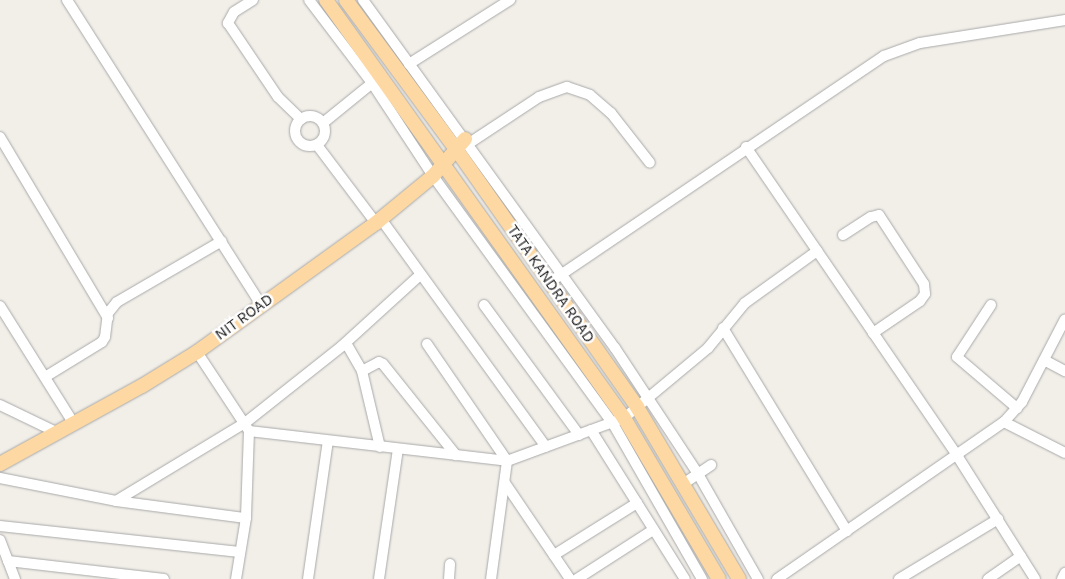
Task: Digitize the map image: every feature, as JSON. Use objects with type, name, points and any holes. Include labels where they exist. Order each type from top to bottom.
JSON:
[{"type":"main road","name":"TATA KANDRA ROAD","points":[[326,0],[376,80],[442,164],[618,420],[719,579]]},
{"type":"main road","name":"TATA KANDRA ROAD","points":[[346,0],[463,144],[550,284],[602,356],[643,402],[683,484],[739,579]]},
{"type":"main road","name":"NIT ROAD","points":[[0,464],[74,424],[197,352],[378,221],[433,176],[442,164],[463,144]]},
{"type":"street","points":[[67,0],[261,304]]},
{"type":"street","points":[[253,0],[234,12],[228,23],[278,97],[301,119]]},
{"type":"street","points":[[309,0],[376,80],[433,176],[618,420],[702,579]]},
{"type":"street","points":[[365,0],[463,144],[615,348],[643,402],[698,473],[758,579]]},
{"type":"street","points":[[410,64],[510,0]]},
{"type":"street","points":[[550,284],[561,274],[746,147],[884,56],[902,48],[1065,20]]},
{"type":"street","points":[[322,123],[376,80]]},
{"type":"street","points":[[463,144],[539,97],[567,87],[590,95],[611,113],[650,163]]},
{"type":"street","points":[[310,116],[322,123],[324,138],[317,145],[302,145],[296,137],[295,127],[301,119],[310,116]]},
{"type":"street","points":[[0,137],[108,318]]},
{"type":"street","points":[[317,145],[420,276],[546,447]]},
{"type":"street","points":[[746,147],[958,457],[1035,579]]},
{"type":"street","points":[[843,235],[879,215],[924,284],[925,294],[920,301],[873,333]]},
{"type":"street","points":[[44,377],[102,342],[111,307],[222,241]]},
{"type":"street","points":[[247,427],[328,441],[507,461],[618,420],[643,402],[708,348],[745,303],[817,251]]},
{"type":"street","points":[[116,500],[247,427],[346,343],[420,276]]},
{"type":"street","points":[[484,305],[579,435]]},
{"type":"street","points":[[991,305],[957,357],[1017,408]]},
{"type":"street","points":[[0,306],[74,424]]},
{"type":"street","points":[[777,579],[958,457],[1004,422],[1017,408],[1065,319]]},
{"type":"street","points":[[723,328],[847,531]]},
{"type":"street","points":[[346,343],[362,371],[380,447]]},
{"type":"street","points":[[427,344],[507,461],[506,483],[491,579]]},
{"type":"street","points":[[602,356],[615,348]]},
{"type":"street","points":[[197,352],[247,427],[246,518],[236,579]]},
{"type":"street","points":[[1044,360],[1065,371]]},
{"type":"street","points":[[362,371],[381,362],[456,455]]},
{"type":"street","points":[[0,405],[58,433]]},
{"type":"street","points":[[1004,422],[1065,453]]},
{"type":"street","points":[[590,430],[685,579]]},
{"type":"street","points":[[308,579],[328,441]]},
{"type":"street","points":[[379,579],[398,449]]},
{"type":"street","points":[[683,484],[711,465]]},
{"type":"street","points":[[0,478],[116,500],[246,518]]},
{"type":"street","points":[[506,483],[570,579]]},
{"type":"street","points":[[554,555],[637,503]]},
{"type":"street","points":[[900,579],[998,519]]},
{"type":"street","points":[[0,526],[240,552]]},
{"type":"street","points":[[577,579],[653,530]]},
{"type":"street","points":[[0,540],[15,579]]},
{"type":"street","points":[[988,579],[1021,556]]},
{"type":"street","points":[[8,561],[164,579]]},
{"type":"street","points":[[449,579],[450,564]]},
{"type":"street","points":[[1062,579],[1065,573]]}]
